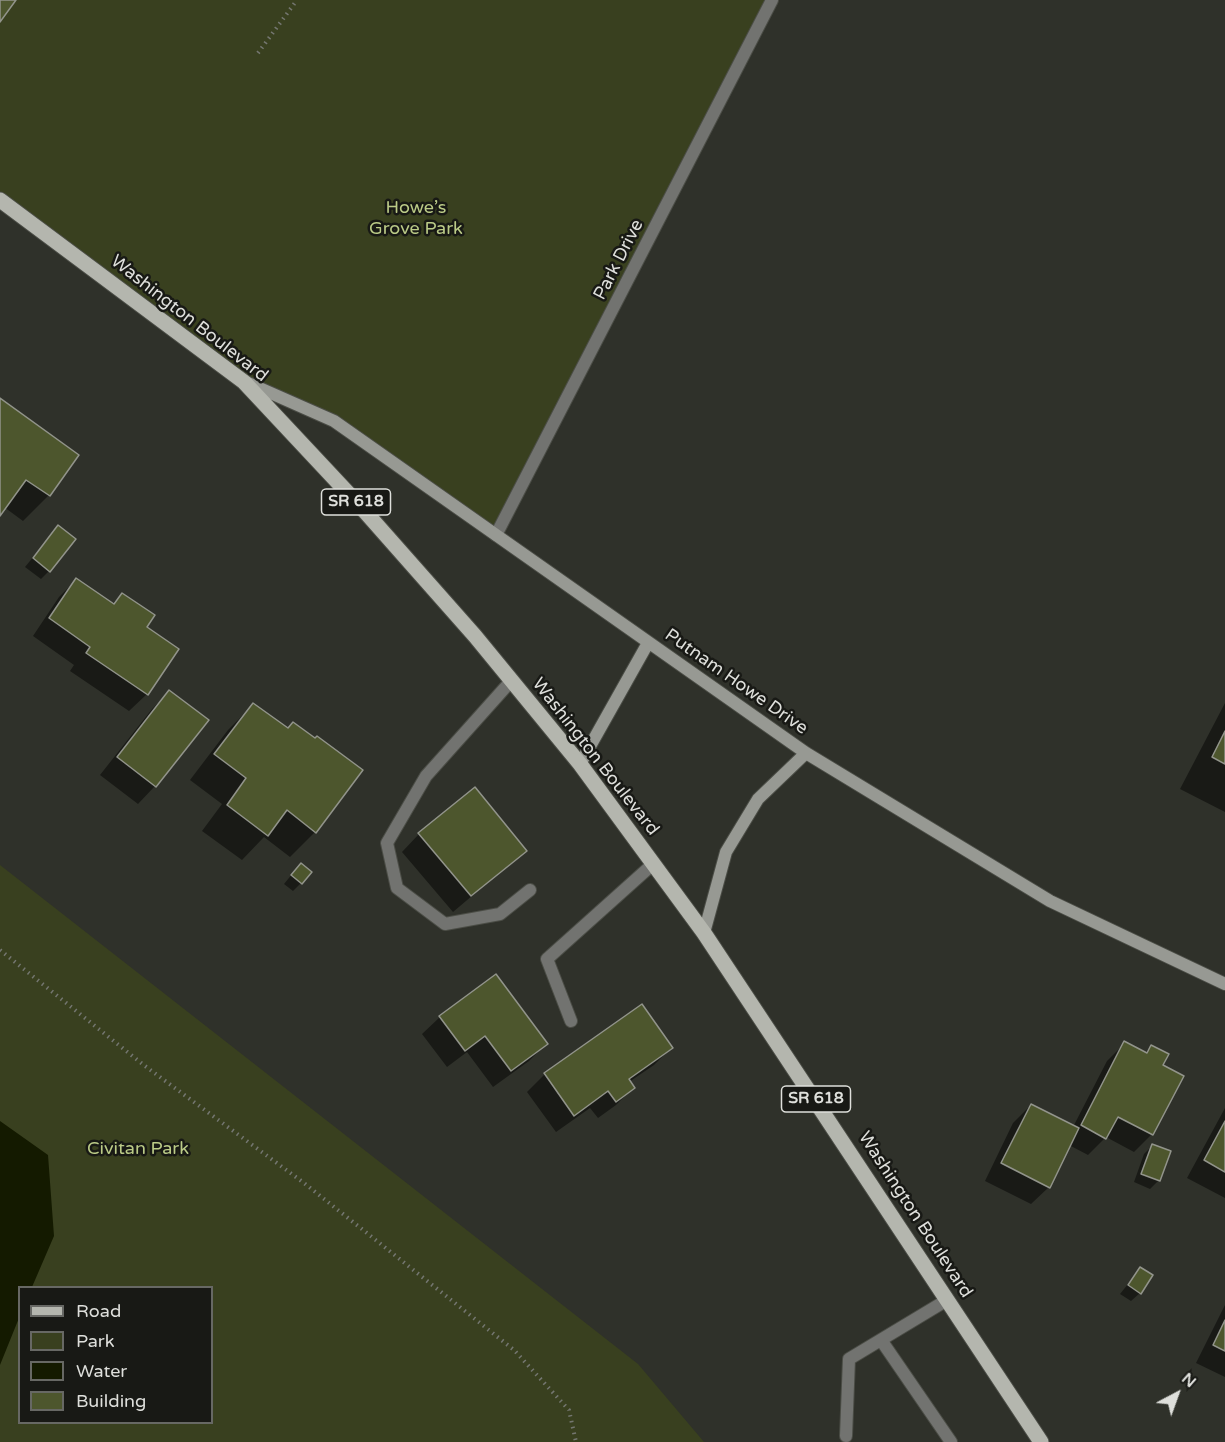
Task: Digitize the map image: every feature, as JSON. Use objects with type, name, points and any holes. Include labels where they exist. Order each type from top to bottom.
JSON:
[{"type":"main road","name":"Washington Boulevard","points":[[0,200],[244,382],[368,515],[511,681],[580,764],[704,933],[1041,1442]]},
{"type":"street","name":"Park Drive","points":[[496,535],[772,0]]},
{"type":"street","name":"Putnam Howe Drive","points":[[244,382],[334,421],[806,753],[1050,901],[1225,984]]},
{"type":"street","points":[[580,764],[648,643]]},
{"type":"street","points":[[511,681],[426,776],[387,843],[397,888],[445,924],[500,914],[530,890]]},
{"type":"street","points":[[704,933],[726,852],[758,799],[806,753]]},
{"type":"street","points":[[571,1021],[547,958],[653,864]]},
{"type":"street","points":[[846,1437],[849,1359],[947,1300]]},
{"type":"street","points":[[881,1340],[951,1442]]},
{"type":"path","points":[[258,53],[297,0]]},
{"type":"path","points":[[0,950],[145,1066],[304,1183],[514,1350],[569,1410],[576,1442]]},
{"type":"green space","name":"Howe’s Grove Park","points":[[0,0],[772,0],[496,535],[334,421],[244,382],[0,200]]},
{"type":"green space","name":"Civitan Park","points":[[0,865],[638,1364],[704,1442],[0,1442]]},
{"type":"water","points":[[0,1121],[48,1155],[54,1236],[32,1286],[18,1286],[18,1320],[0,1365]]},
{"type":"building","points":[[0,0],[16,0],[0,22]]},
{"type":"building","points":[[0,398],[79,455],[50,496],[26,480],[0,516]]},
{"type":"building","points":[[58,525],[76,539],[50,572],[33,558]]},
{"type":"building","points":[[76,578],[114,604],[122,593],[155,615],[147,627],[179,649],[148,695],[86,653],[90,647],[49,618]]},
{"type":"building","points":[[169,690],[209,720],[156,787],[117,757]]},
{"type":"building","points":[[253,703],[288,728],[293,722],[315,738],[317,736],[363,770],[316,833],[287,810],[268,836],[227,805],[246,778],[214,754]]},
{"type":"building","points":[[1225,731],[1225,764],[1212,757]]},
{"type":"building","points":[[475,787],[527,851],[471,896],[418,833]]},
{"type":"building","points":[[301,863],[312,872],[302,884],[291,875]]},
{"type":"building","points":[[496,974],[548,1044],[511,1071],[485,1036],[465,1051],[439,1016]]},
{"type":"building","points":[[642,1004],[673,1048],[629,1079],[635,1088],[616,1102],[608,1091],[574,1116],[544,1073]]},
{"type":"building","points":[[1124,1041],[1147,1053],[1151,1045],[1169,1054],[1163,1065],[1184,1076],[1153,1135],[1118,1117],[1106,1139],[1081,1125]]},
{"type":"building","points":[[1031,1104],[1079,1128],[1050,1188],[1001,1163]]},
{"type":"building","points":[[1225,1121],[1225,1172],[1204,1160]]},
{"type":"building","points":[[1152,1144],[1171,1151],[1160,1181],[1141,1174]]},
{"type":"building","points":[[1140,1267],[1153,1275],[1141,1294],[1128,1285]]},
{"type":"building","points":[[1225,1320],[1225,1351],[1213,1345]]}]
